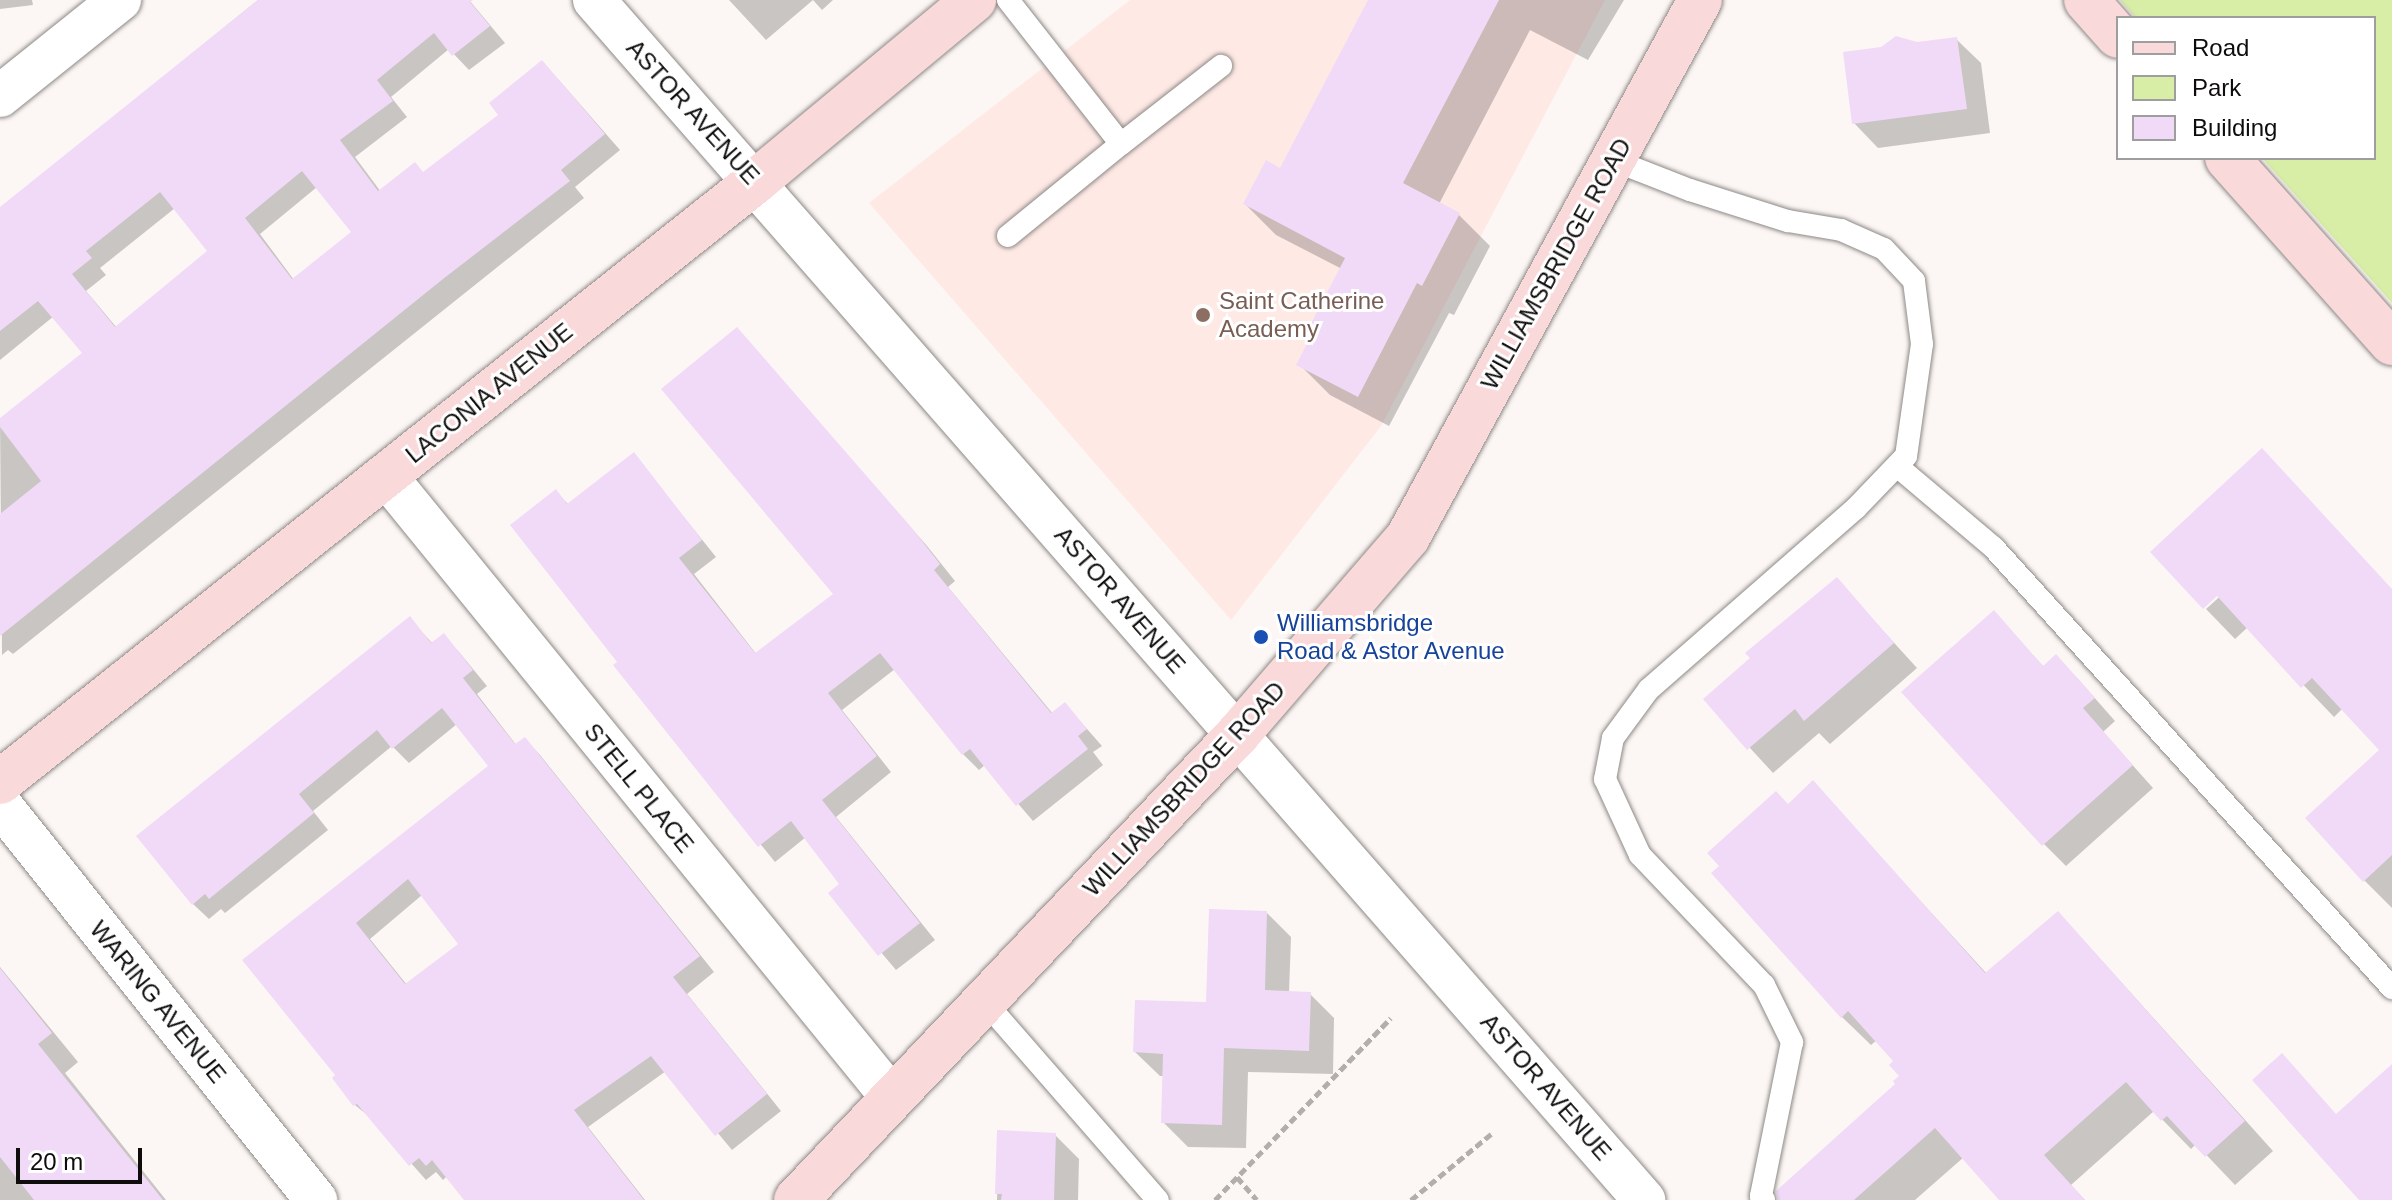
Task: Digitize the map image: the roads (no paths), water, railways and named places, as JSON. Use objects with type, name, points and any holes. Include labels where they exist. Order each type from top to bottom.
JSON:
[{"type":"street","points":[[0,96],[120,0]]},
{"type":"street","name":"ASTOR AVENUE","points":[[594,0],[1644,1200]]},
{"type":"street","name":"LACONIA AVENUE","points":[[0,782],[755,182],[974,0]]},
{"type":"street","name":"WILLIAMSBRIDGE ROAD","points":[[796,1200],[1238,734],[1408,537],[1700,0]]},
{"type":"street","points":[[2086,0],[2116,34]]},
{"type":"street","points":[[2229,160],[2392,343]]},
{"type":"street","name":"STELL PLACE","points":[[386,476],[893,1099]]},
{"type":"street","name":"WARING AVENUE","points":[[0,804],[316,1200]]},
{"type":"lane","points":[[1008,0],[1121,144]]},
{"type":"lane","points":[[1008,236],[1221,66]]},
{"type":"lane","points":[[1613,160],[1690,190],[1788,221],[1841,230],[1884,249],[1914,281],[1922,344],[1906,456],[1856,508],[1649,689],[1613,738],[1605,779],[1640,855],[1764,985],[1792,1042],[1761,1196],[1764,1200]]},
{"type":"lane","points":[[1897,466],[1993,547],[2392,988]]},
{"type":"lane","points":[[985,1002],[1158,1200]]},
{"type":"place","name":"Saint Catherine Academy","points":[[1203,315]]},
{"type":"place","name":"Williamsbridge Road & Astor Avenue","points":[[1261,637]]}]
